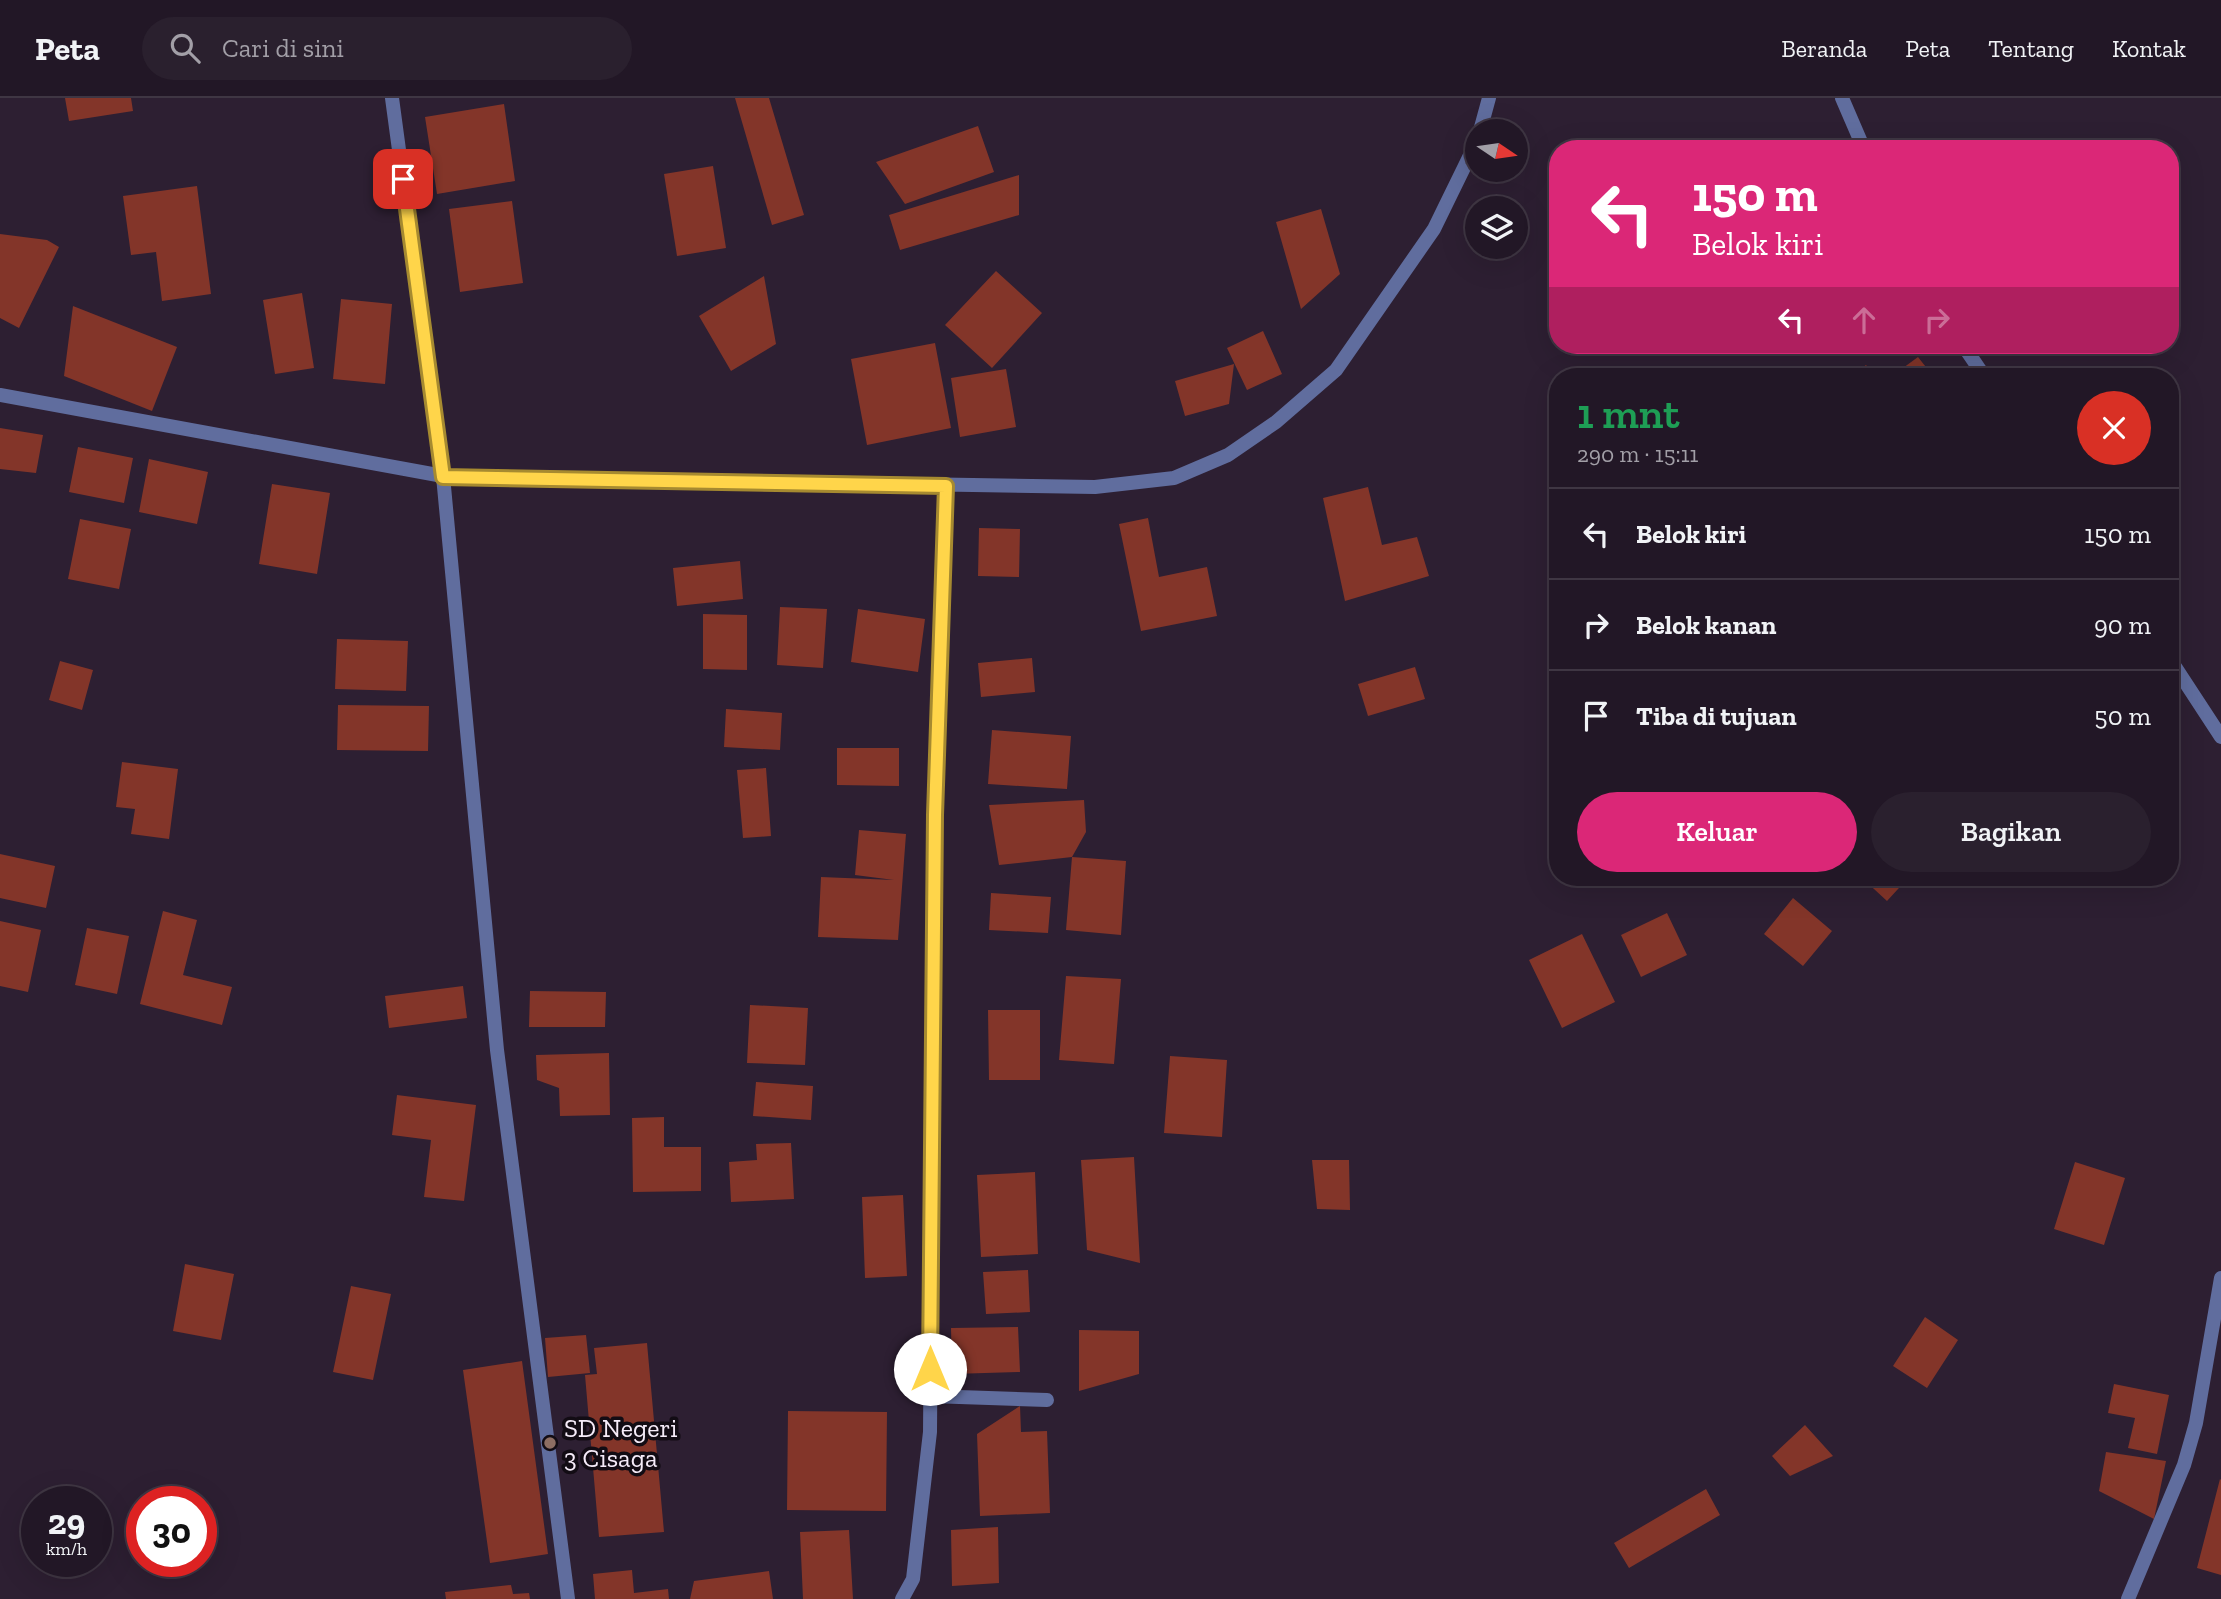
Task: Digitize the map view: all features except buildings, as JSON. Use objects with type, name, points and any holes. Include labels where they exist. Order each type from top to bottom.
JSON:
[{"type":"street","points":[[392,98],[443,477],[497,1050],[568,1599]]},
{"type":"street","points":[[1483,119],[1489,98]]},
{"type":"street","points":[[1842,98],[1860,140]]},
{"type":"street","points":[[0,395],[443,477],[1095,488],[1174,478],[1228,455],[1276,422],[1336,370],[1434,229],[1465,166]]},
{"type":"street","points":[[902,1599],[913,1579],[930,1432],[935,815],[946,486]]},
{"type":"street","points":[[2179,673],[2221,737]]},
{"type":"street","points":[[2128,1599],[2184,1465],[2196,1423],[2221,1278]]},
{"type":"street","points":[[930,1396],[1047,1400]]},
{"type":"place","name":"SD Negeri 3 Cisaga","points":[[550,1443]]},
{"type":"route","points":[[403,179],[443,477],[946,486],[935,815],[930,1369]]}]
